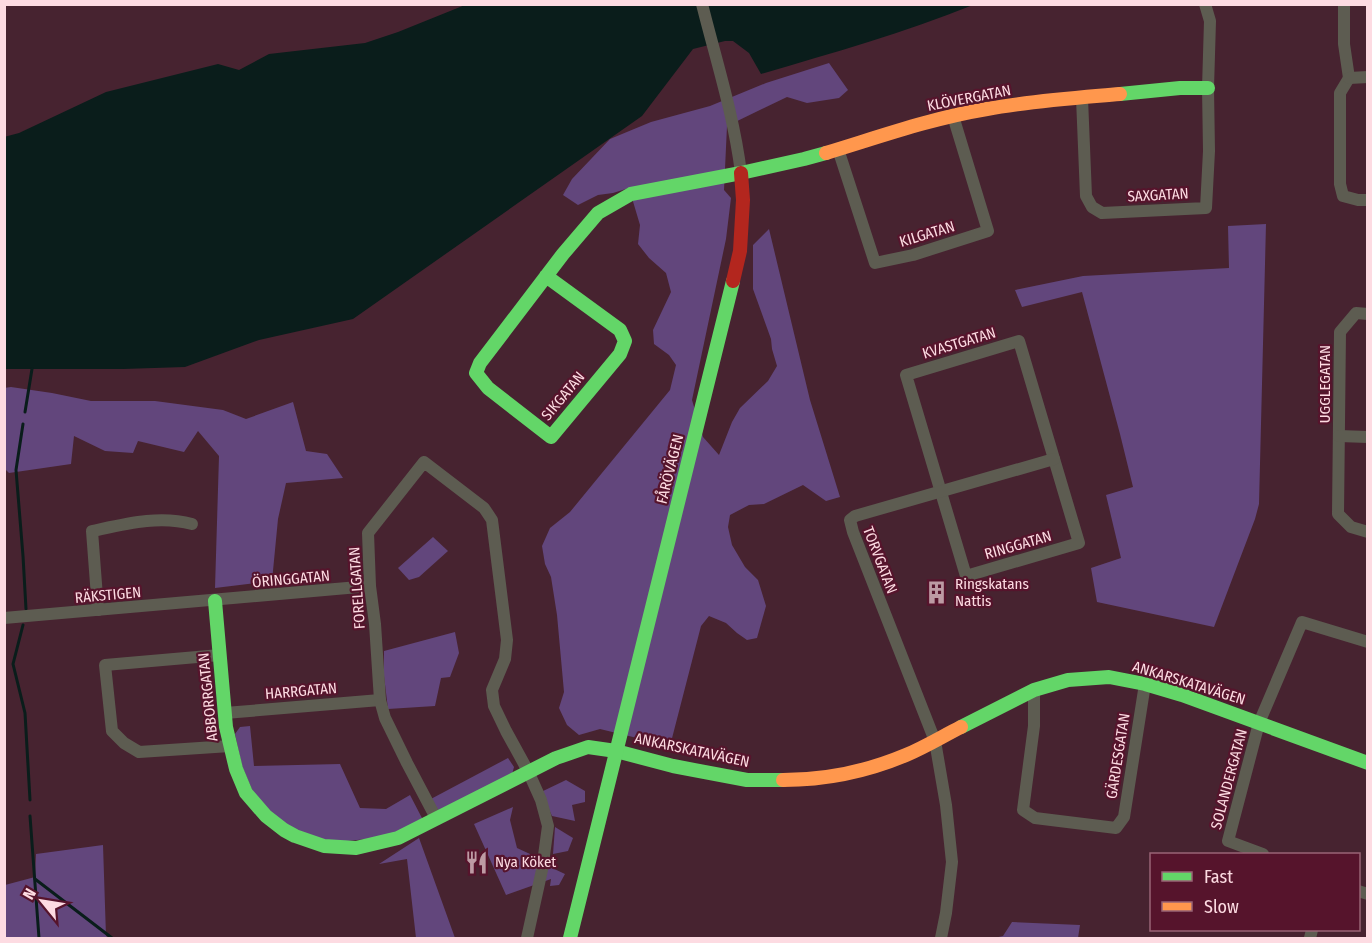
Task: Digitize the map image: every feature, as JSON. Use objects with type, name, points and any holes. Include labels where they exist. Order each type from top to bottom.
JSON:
[{"type":"street","name":"FÅRÖVÄGEN","points":[[570,939],[740,251],[743,201],[741,172],[734,128],[702,4]]},
{"type":"street","name":"SAXGATAN","points":[[1082,98],[1086,196],[1092,207],[1102,213],[1206,208],[1209,152],[1210,21],[1205,4]]},
{"type":"street","points":[[1344,4],[1344,44],[1349,78],[1340,93],[1340,184],[1343,195],[1358,200],[1368,200]]},
{"type":"street","points":[[1349,78],[1368,77]]},
{"type":"street","name":"KLÖVERGATAN","points":[[741,172],[804,159],[953,116],[986,109],[1180,88],[1208,88]]},
{"type":"street","name":"KILGATAN","points":[[838,149],[875,263],[913,255],[988,231],[953,116]]},
{"type":"street","name":"SIKGATAN","points":[[546,276],[620,330],[625,341],[620,354],[551,437],[488,388],[476,373],[480,363],[546,276],[598,213],[631,194],[741,172]]},
{"type":"street","name":"UGGLEGATAN","points":[[1340,436],[1340,332],[1356,313],[1368,314]]},
{"type":"street","name":"KVASTGATAN","points":[[940,492],[906,375],[1019,341],[1054,459]]},
{"type":"street","points":[[1368,438],[1340,436],[1338,514],[1351,527],[1368,532]]},
{"type":"street","name":"TORVGATAN","points":[[935,741],[856,543],[850,520],[855,516],[1054,459]]},
{"type":"street","name":"RINGGATAN","points":[[940,492],[966,576],[989,570],[1079,543],[1054,459]]},
{"type":"street","name":"FORELLGATAN","points":[[436,818],[402,754],[385,718],[380,700],[370,586],[368,533],[424,462],[484,508],[492,520],[507,640],[505,658],[492,690],[494,706],[528,771]]},
{"type":"street","points":[[98,610],[92,531],[134,522],[177,520],[192,524]]},
{"type":"street","name":"ÖRINGGATAN","points":[[215,601],[370,586]]},
{"type":"street","name":"ABBORRGATAN","points":[[215,601],[226,727],[236,769],[246,793],[266,816],[295,836],[324,846],[356,848],[398,838],[556,758],[588,747],[616,751]]},
{"type":"street","name":"RÄKSTIGEN","points":[[4,618],[215,601]]},
{"type":"street","points":[[1259,723],[1302,622],[1368,642]]},
{"type":"street","points":[[220,655],[105,665],[112,730],[124,743],[139,752],[231,746]]},
{"type":"street","name":"ANKARSKATAVÄGEN","points":[[616,751],[673,766],[747,780],[795,780],[856,772],[906,755],[1034,690],[1068,680],[1109,677],[1145,684],[1182,695],[1368,763]]},
{"type":"street","name":"GÄRDESGATAN","points":[[1034,690],[1034,726],[1023,810],[1035,818],[1116,828],[1124,817],[1145,684]]},
{"type":"street","name":"HARRGATAN","points":[[225,713],[380,700]]},
{"type":"street","name":"SOLANDERGATAN","points":[[1258,853],[1228,841],[1259,723]]},
{"type":"street","points":[[935,741],[946,805],[952,862],[941,939]]},
{"type":"street","points":[[527,939],[542,870],[548,826],[541,800],[528,771]]},
{"type":"shaded area","points":[[465,5],[973,5],[894,34],[761,74],[749,53],[733,41],[693,49],[642,116],[353,319],[259,340],[185,367],[5,369],[4,137],[19,133],[106,92],[218,64],[239,70],[269,54],[365,43]]},
{"type":"shaded area","points":[[829,63],[848,90],[839,98],[807,103],[787,97],[727,126],[724,190],[731,198],[726,239],[692,400],[703,437],[719,455],[740,408],[768,381],[777,366],[771,339],[753,289],[753,245],[769,229],[810,400],[840,497],[826,501],[803,485],[764,504],[749,505],[730,515],[728,527],[732,545],[745,567],[758,580],[766,606],[757,638],[747,640],[726,623],[709,616],[701,626],[670,746],[600,729],[579,735],[567,725],[559,708],[564,692],[557,615],[551,577],[545,564],[542,546],[550,528],[570,512],[670,390],[676,365],[669,355],[654,344],[653,330],[671,292],[666,273],[649,258],[638,244],[640,225],[629,188],[598,195],[578,205],[563,195],[572,179],[610,139],[651,122],[710,106],[766,83]]},
{"type":"shaded area","points":[[1266,224],[1259,504],[1214,627],[1097,602],[1091,568],[1121,558],[1106,495],[1133,487],[1120,434],[1082,292],[1022,307],[1015,290],[1083,276],[1229,268],[1228,226]]},
{"type":"shaded area","points":[[11,387],[91,401],[155,401],[223,410],[246,419],[293,402],[306,451],[327,454],[343,478],[286,483],[278,519],[272,581],[215,588],[219,456],[198,431],[184,452],[138,441],[133,453],[105,451],[74,436],[71,464],[9,473],[5,469],[4,388]]},
{"type":"shaded area","points":[[433,537],[448,551],[419,577],[409,580],[398,568]]},
{"type":"shaded area","points":[[455,632],[459,653],[450,677],[441,678],[435,706],[388,709],[384,651]]},
{"type":"shaded area","points":[[250,726],[254,766],[340,764],[360,808],[386,809],[410,795],[423,820],[387,837],[327,843],[295,831],[269,811],[253,792],[242,766],[235,734],[240,727]]},
{"type":"shaded area","points":[[508,758],[514,767],[511,778],[440,814],[429,800]]},
{"type":"shaded area","points":[[566,780],[585,791],[585,802],[572,805],[575,821],[552,816],[541,792]]},
{"type":"shaded area","points":[[513,807],[510,820],[517,848],[530,854],[535,862],[565,874],[559,885],[550,886],[551,879],[506,895],[474,824]]},
{"type":"shaded area","points":[[555,827],[573,838],[568,851],[553,854]]},
{"type":"shaded area","points":[[419,838],[455,938],[416,938],[407,859],[379,864]]},
{"type":"shaded area","points":[[103,845],[106,936],[109,938],[5,938],[5,885],[35,877],[36,854]]},
{"type":"shaded area","points":[[1012,922],[1080,925],[1078,938],[994,938],[1003,936]]},
{"type":"waterway","points":[[25,412],[32,369]]},
{"type":"waterway","points":[[23,424],[16,470],[26,609]]},
{"type":"waterway","points":[[23,625],[13,664],[25,713],[30,800]]},
{"type":"waterway","points":[[30,816],[39,938]]},
{"type":"waterway","points":[[35,879],[112,938]]},
{"type":"traffic: fast","points":[[1120,94],[1180,88],[1208,88]]},
{"type":"traffic: fast","points":[[546,276],[620,330],[625,341],[620,354],[551,437],[488,388],[476,373],[480,363],[563,254],[598,213],[631,194],[741,173],[826,153]]},
{"type":"traffic: fast","points":[[570,938],[733,281]]},
{"type":"traffic: fast","points":[[215,601],[226,727],[236,769],[246,793],[266,816],[284,830],[324,846],[356,848],[398,838],[556,758],[588,747],[747,780],[783,780]]},
{"type":"traffic: fast","points":[[961,727],[1034,690],[1068,680],[1109,677],[1145,684],[1182,695],[1368,763]]},
{"type":"traffic: slow","points":[[826,153],[946,117],[1004,106],[1120,94]]},
{"type":"traffic: slow","points":[[783,780],[830,776],[877,766],[913,752],[961,727]]},
{"type":"traffic: jam","points":[[733,281],[740,251],[743,200],[741,173]]},
{"type":"place","name":"Ringskatans Nattis","points":[[937,593]]},
{"type":"place","name":"Nya Köket","points":[[477,862]]}]
